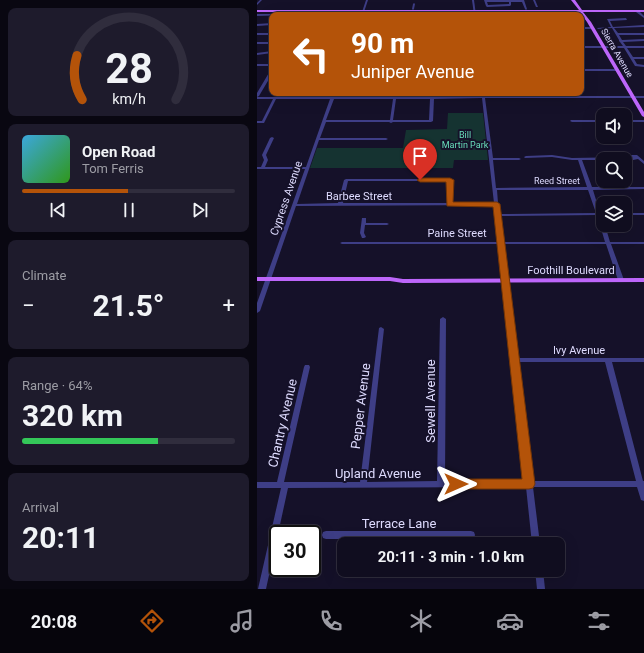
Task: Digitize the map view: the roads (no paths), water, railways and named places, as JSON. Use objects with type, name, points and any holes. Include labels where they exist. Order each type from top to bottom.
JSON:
[{"type":"main road","name":"Sierra Avenue","points":[[573,0],[582,10]]},
{"type":"main road","name":"Sierra Avenue","points":[[578,0],[582,10]]},
{"type":"main road","points":[[257,10],[644,10]]},
{"type":"main road","points":[[363,10],[644,10]]},
{"type":"main road","name":"Sierra Avenue","points":[[584,13],[607,47],[644,116]]},
{"type":"main road","name":"Sierra Avenue","points":[[607,47],[617,70],[635,97],[644,107]]},
{"type":"main road","name":"Foothill Boulevard","points":[[257,279],[267,281],[390,283],[403,281],[644,280]]},
{"type":"main road","name":"Foothill Boulevard","points":[[257,284],[267,281]]},
{"type":"street","points":[[257,4],[261,0]]},
{"type":"street","points":[[363,10],[367,0]]},
{"type":"street","points":[[473,0],[475,10]]},
{"type":"street","points":[[510,1],[510,5],[487,6],[485,0],[523,0],[526,9]]},
{"type":"street","points":[[534,0],[537,6]]},
{"type":"street","points":[[413,9],[414,4]]},
{"type":"street","points":[[637,11],[643,16]]},
{"type":"street","points":[[257,15],[269,15]]},
{"type":"street","points":[[621,16],[633,27]]},
{"type":"street","points":[[626,19],[608,20],[636,65],[644,66]]},
{"type":"street","points":[[257,25],[269,24]]},
{"type":"street","points":[[584,28],[644,26]]},
{"type":"street","points":[[257,34],[269,34]]},
{"type":"street","points":[[616,34],[644,34]]},
{"type":"street","points":[[620,41],[644,40]]},
{"type":"street","points":[[257,43],[269,43]]},
{"type":"street","points":[[584,47],[644,47]]},
{"type":"street","points":[[257,54],[269,52]]},
{"type":"street","points":[[631,58],[644,58]]},
{"type":"street","points":[[257,65],[269,64]]},
{"type":"street","points":[[584,70],[617,70]]},
{"type":"street","points":[[269,76],[257,97],[295,98],[320,96]]},
{"type":"street","name":"Cypress Avenue","points":[[257,310],[333,96]]},
{"type":"street","points":[[354,96],[395,98],[458,96]]},
{"type":"street","points":[[483,96],[535,537]]},
{"type":"street","points":[[530,96],[644,97]]},
{"type":"street","points":[[324,121],[431,122],[432,97]]},
{"type":"street","points":[[257,122],[263,122],[275,98]]},
{"type":"street","points":[[391,122],[395,98]]},
{"type":"street","points":[[572,121],[596,121]]},
{"type":"street","points":[[632,121],[644,121]]},
{"type":"street","points":[[260,168],[266,160],[264,154],[272,138]]},
{"type":"street","points":[[318,139],[386,139]]},
{"type":"street","points":[[491,159],[524,160],[526,157],[552,156],[580,159],[631,158],[631,156],[634,155],[644,163]]},
{"type":"street","points":[[580,159],[596,202]]},
{"type":"street","points":[[260,168],[307,168]]},
{"type":"street","points":[[340,205],[346,180],[450,180],[450,204]]},
{"type":"street","name":"Reed Street","points":[[495,189],[644,188]]},
{"type":"street","name":"Barbee Street","points":[[294,205],[497,204]]},
{"type":"street","points":[[498,214],[596,214]]},
{"type":"street","points":[[632,214],[644,214]]},
{"type":"street","points":[[365,240],[361,233],[363,222],[387,224]]},
{"type":"street","points":[[606,232],[621,280]]},
{"type":"street","name":"Paine Street","points":[[342,243],[365,240],[501,243],[644,243]]},
{"type":"street","name":"Sewell Avenue","points":[[441,484],[443,319]]},
{"type":"street","name":"Pepper Avenue","points":[[363,485],[381,329]]},
{"type":"street","name":"Ivy Avenue","points":[[515,360],[644,360]]},
{"type":"street","points":[[608,360],[642,484],[644,498]]},
{"type":"street","name":"Chantry Avenue","points":[[262,589],[307,367]]},
{"type":"street","name":"Upland Avenue","points":[[257,485],[642,484]]},
{"type":"street","name":"Terrace Lane","points":[[326,535],[471,535]]},
{"type":"street","points":[[540,577],[541,589]]},
{"type":"park label","name":"Bill Martin Park","points":[[465,140]]}]
